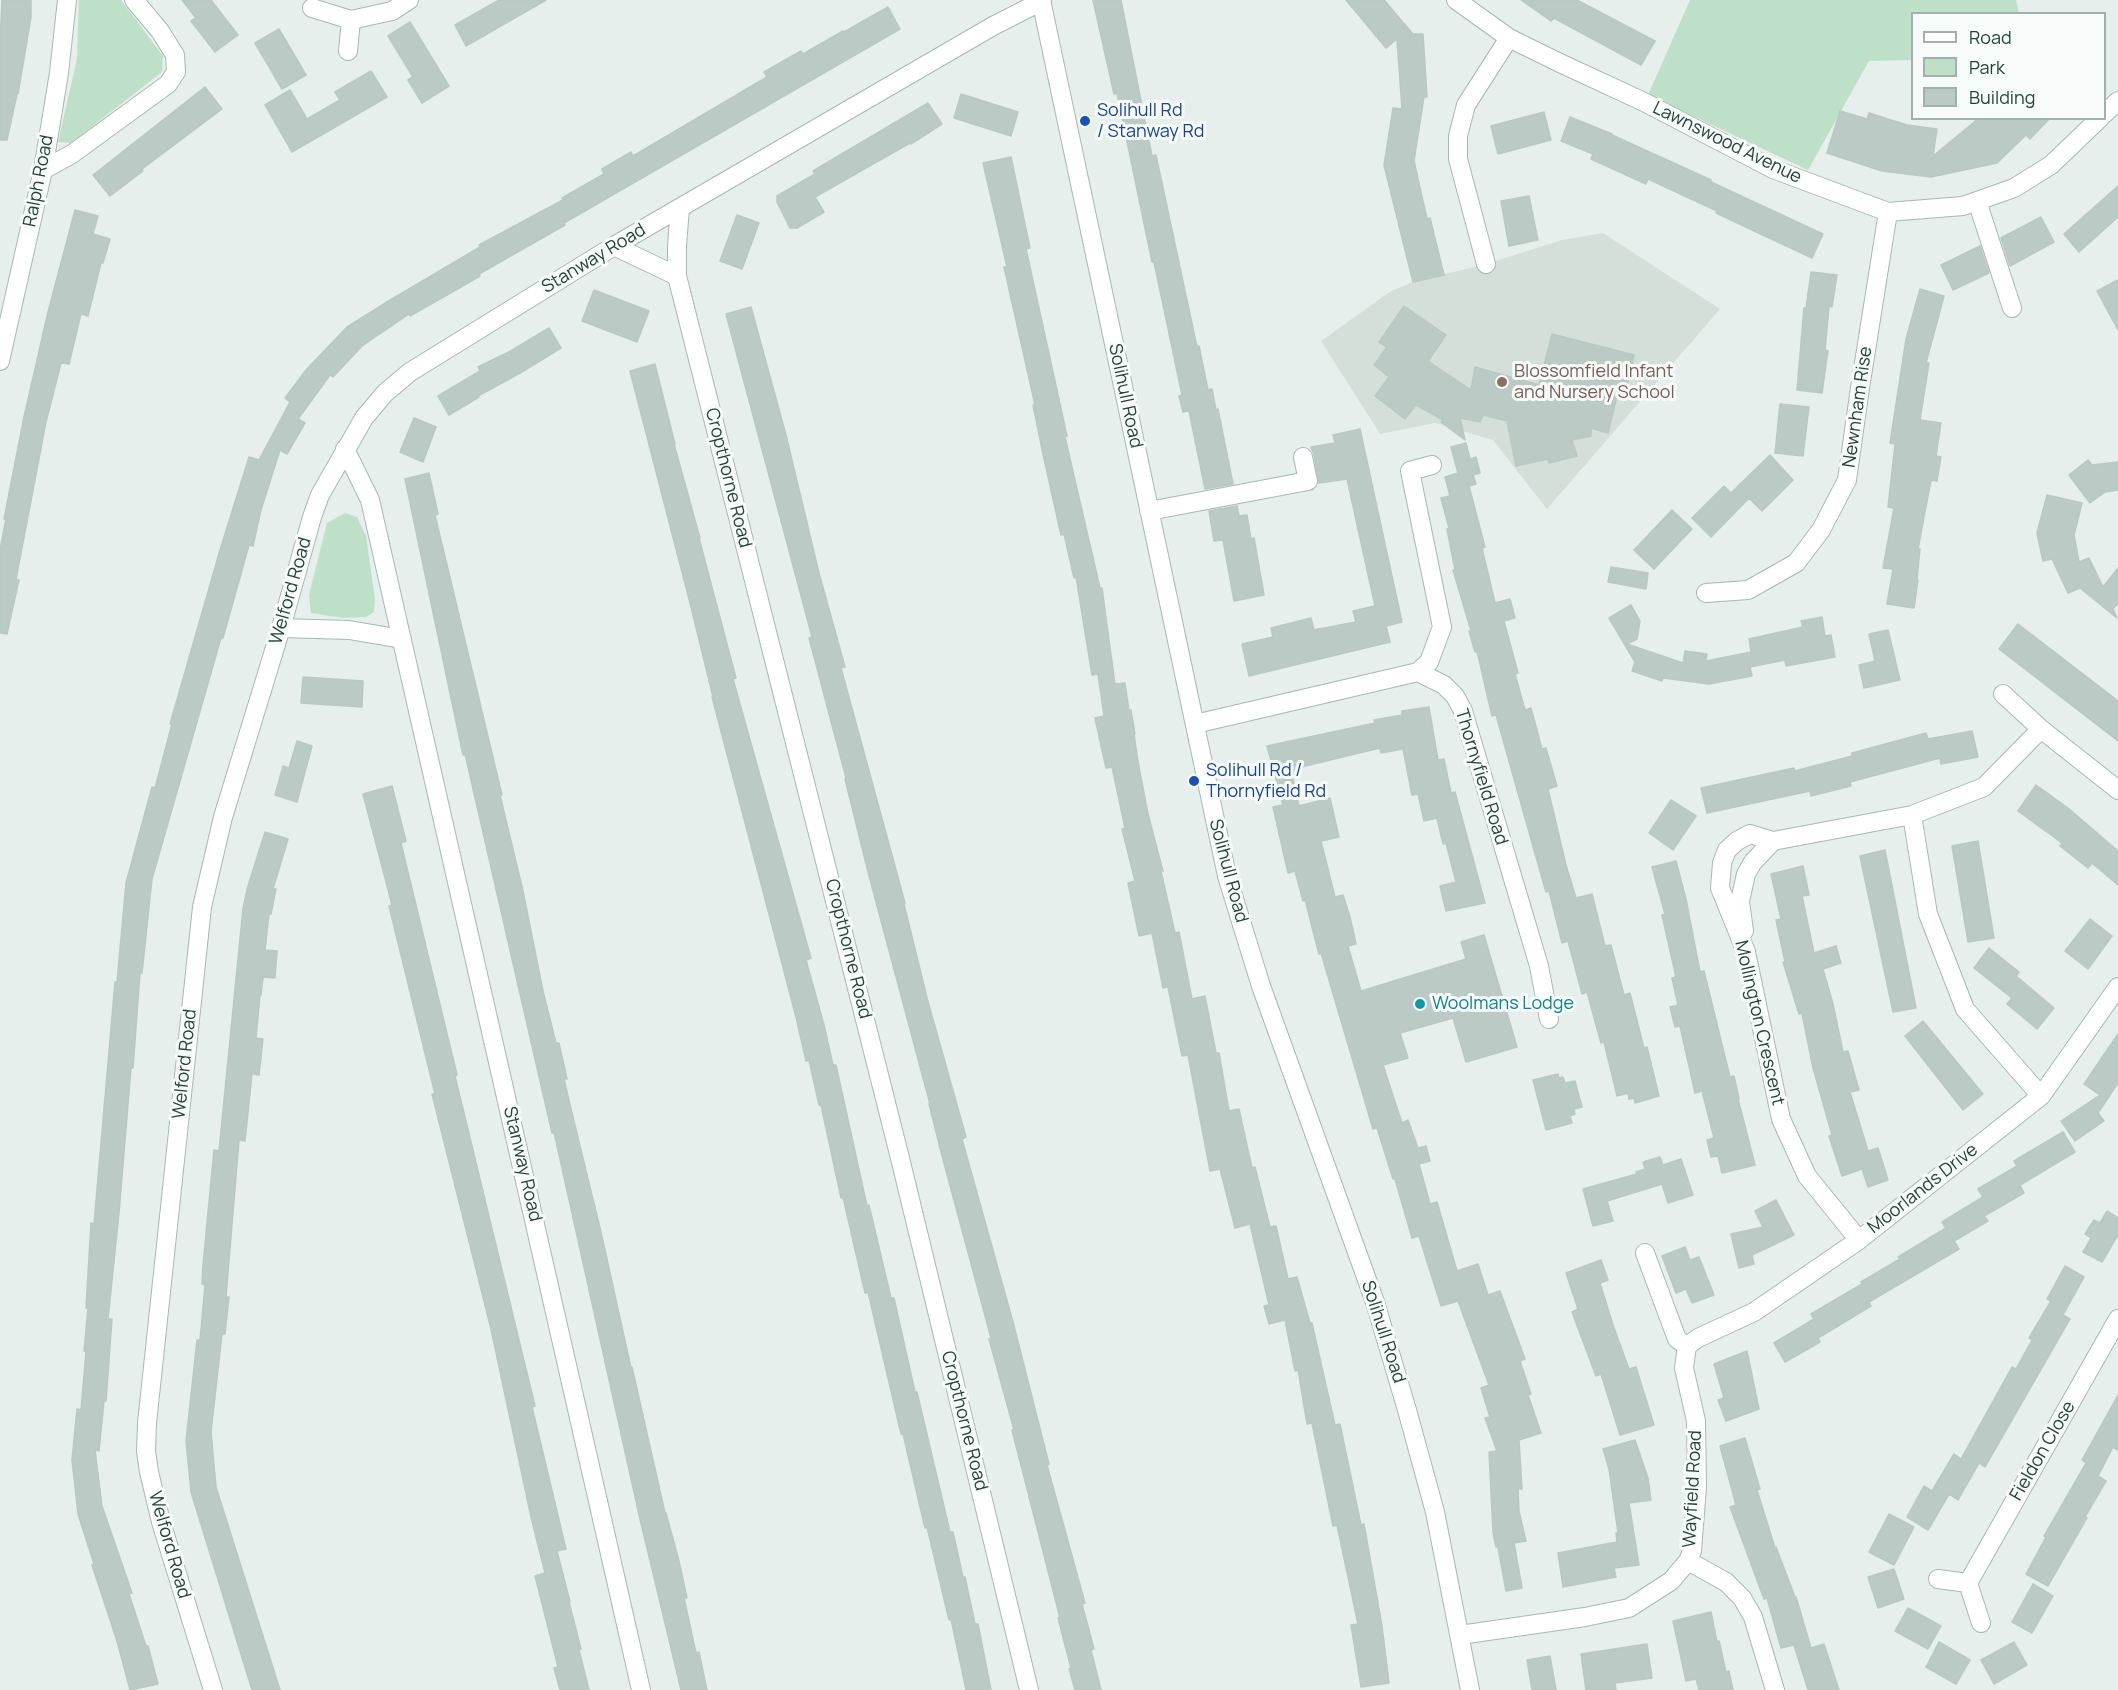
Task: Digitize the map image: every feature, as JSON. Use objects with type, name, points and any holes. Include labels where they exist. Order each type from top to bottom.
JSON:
[{"type":"street","name":"Ralph Road","points":[[0,361],[43,170],[59,74],[67,0]]},
{"type":"street","points":[[43,170],[72,154],[168,84],[176,72],[175,55],[134,0]]},
{"type":"street","points":[[312,8],[351,20],[392,10],[409,0]]},
{"type":"street","name":"Lawnswood Avenue","points":[[1456,0],[1509,38],[1644,102],[1773,169],[1888,212],[1963,206],[2014,188],[2050,165],[2098,120]]},
{"type":"street","name":"Stanway Road","points":[[641,1690],[370,500],[345,450],[364,418],[385,393],[410,372],[614,246],[993,26],[1042,1]]},
{"type":"street","name":"Solihull Road","points":[[1042,1],[1227,876],[1260,986],[1375,1302],[1436,1512],[1470,1690]]},
{"type":"street","points":[[348,51],[351,20]]},
{"type":"street","points":[[1486,264],[1458,159],[1458,136],[1466,105],[1509,38]]},
{"type":"street","points":[[1977,201],[2012,308]]},
{"type":"street","name":"Cropthorne Road","points":[[680,208],[677,276],[897,1143],[1029,1690]]},
{"type":"street","name":"Newnham Rise","points":[[1706,593],[1748,590],[1796,562],[1821,530],[1847,480],[1888,212]]},
{"type":"street","points":[[614,246],[677,276]]},
{"type":"street","name":"Welford Road","points":[[213,1690],[161,1522],[146,1451],[202,907],[223,817],[281,628],[312,517],[320,495],[345,450]]},
{"type":"street","points":[[1149,511],[1308,481],[1303,457]]},
{"type":"street","points":[[1195,724],[1418,672],[1429,662],[1442,627],[1410,471],[1432,465]]},
{"type":"street","points":[[281,628],[349,630],[402,639]]},
{"type":"street","name":"Thornyfield Road","points":[[1418,672],[1444,684],[1455,696],[1463,711],[1539,966],[1549,1019]]},
{"type":"street","points":[[2002,694],[2041,729],[2118,790]]},
{"type":"street","name":"Mollington Crescent","points":[[1859,1240],[1807,1176],[1781,1119],[1746,952],[1720,888],[1722,863],[1727,850],[1750,834],[1773,841],[1912,815],[1984,787],[2041,729]]},
{"type":"street","points":[[1912,815],[1928,914],[1965,1010],[2041,1096]]},
{"type":"street","points":[[1746,952],[1740,901],[1743,886],[1746,874],[1753,862],[1773,841]]},
{"type":"street","name":"Moorlands Drive","points":[[1687,1346],[1698,1338],[1754,1312],[1859,1240],[2041,1096],[2116,995]]},
{"type":"street","points":[[1645,1253],[1677,1339],[1687,1346]]},
{"type":"street","name":"Fieldon Close","points":[[1968,1583],[2118,1319]]},
{"type":"street","name":"Wayfield Road","points":[[1460,1635],[1585,1617],[1629,1608],[1671,1581],[1688,1561],[1692,1551],[1694,1532],[1697,1454],[1696,1421],[1684,1368],[1687,1346]]},
{"type":"street","points":[[1688,1561],[1726,1582],[1742,1598],[1753,1617],[1775,1690]]},
{"type":"street","points":[[1938,1579],[1968,1583],[1982,1623]]},
{"type":"shaded area","name":"Blossomfield Infant and Nursery School","points":[[1603,233],[1720,309],[1547,509],[1493,440],[1435,423],[1380,434],[1321,341],[1391,291],[1413,282],[1486,264],[1562,240]]},
{"type":"green space","points":[[79,0],[121,0],[163,56],[162,72],[71,143],[58,142],[77,59]]},
{"type":"green space","points":[[1690,0],[2016,0],[2019,12],[1911,12],[1911,60],[1869,61],[1808,170],[1648,95]]},
{"type":"green space","points":[[345,513],[357,517],[366,536],[375,599],[374,612],[366,617],[343,618],[311,613],[309,595],[327,523]]},
{"type":"building","points":[[2,0],[31,0],[31,17],[18,94],[7,140],[0,140]]},
{"type":"building","points":[[182,0],[211,0],[238,35],[215,52],[191,21],[196,18]]},
{"type":"building","points":[[499,0],[546,0],[466,46],[455,25]]},
{"type":"building","points":[[1093,0],[1121,0],[1152,156],[1156,155],[1197,347],[1199,346],[1208,390],[1212,389],[1216,410],[1218,409],[1233,484],[1205,489],[1189,411],[1183,412],[1179,396],[1182,395],[1154,262],[1152,262],[1117,93],[1114,94]]},
{"type":"building","points":[[1346,0],[1384,0],[1413,34],[1423,34],[1427,97],[1424,97],[1414,161],[1427,219],[1430,218],[1444,275],[1413,282],[1384,165],[1393,108],[1402,109],[1397,39],[1386,48]]},
{"type":"building","points":[[1521,0],[1577,0],[1655,41],[1641,65],[1554,18],[1551,21]]},
{"type":"building","points":[[888,7],[900,29],[564,223],[565,225],[479,274],[480,276],[410,316],[409,314],[362,346],[333,377],[330,375],[298,419],[305,423],[287,454],[280,450],[261,510],[253,546],[249,545],[223,638],[221,638],[152,879],[142,973],[140,973],[108,1319],[112,1319],[106,1401],[104,1401],[99,1451],[95,1450],[102,1506],[132,1593],[129,1594],[146,1646],[148,1646],[158,1684],[130,1690],[78,1514],[72,1460],[77,1409],[81,1410],[86,1351],[84,1351],[91,1223],[94,1224],[126,883],[152,787],[155,788],[172,724],[170,724],[220,550],[249,457],[259,460],[290,402],[285,398],[306,370],[347,327],[480,247],[479,245],[563,200],[562,198],[604,174],[602,169],[631,152],[633,156],[767,77],[764,72],[801,51],[803,54]]},
{"type":"building","points":[[410,22],[449,86],[422,103],[408,80],[413,77],[388,36]]},
{"type":"building","points":[[279,29],[306,75],[282,89],[255,43]]},
{"type":"building","points":[[371,71],[387,97],[292,152],[265,105],[290,90],[307,119],[340,100],[335,92]]},
{"type":"building","points":[[205,87],[222,109],[110,196],[93,175]]},
{"type":"building","points":[[961,94],[1018,112],[1011,136],[954,118]]},
{"type":"building","points":[[928,103],[942,124],[911,144],[815,197],[824,212],[797,228],[790,228],[777,202],[777,196],[815,174],[813,171]]},
{"type":"building","points":[[1840,111],[1867,119],[1869,113],[1907,125],[1937,129],[1933,156],[1977,120],[2048,120],[2030,139],[2026,135],[1997,163],[1931,177],[1882,171],[1827,153]]},
{"type":"building","points":[[1544,112],[1551,140],[1498,154],[1491,126]]},
{"type":"building","points":[[1570,117],[1612,134],[1823,234],[1812,258],[1648,179],[1646,184],[1591,159],[1593,154],[1561,141]]},
{"type":"building","points":[[1011,157],[1030,248],[1026,249],[1067,436],[1065,437],[1100,588],[1102,588],[1115,684],[1125,683],[1148,814],[1163,871],[1161,871],[1175,933],[1179,932],[1192,999],[1205,996],[1216,1053],[1219,1053],[1229,1111],[1239,1109],[1252,1168],[1255,1167],[1270,1227],[1276,1226],[1288,1279],[1297,1277],[1310,1323],[1312,1323],[1335,1425],[1340,1424],[1361,1525],[1364,1524],[1382,1626],[1389,1683],[1361,1687],[1351,1625],[1358,1624],[1337,1525],[1333,1526],[1312,1423],[1307,1424],[1298,1370],[1295,1371],[1285,1320],[1269,1324],[1264,1306],[1269,1305],[1250,1224],[1235,1228],[1220,1169],[1210,1171],[1188,1055],[1182,1056],[1168,987],[1163,988],[1152,933],[1139,936],[1128,883],[1135,881],[1122,829],[1125,828],[1112,767],[1106,768],[1095,718],[1104,716],[1098,674],[1092,675],[1076,577],[1074,578],[1064,534],[1061,535],[1004,267],[1007,267],[983,163]]},
{"type":"building","points":[[2118,186],[2118,217],[2079,252],[2064,234]]},
{"type":"building","points":[[1529,196],[1538,240],[1509,246],[1501,201]]},
{"type":"building","points":[[75,210],[98,216],[93,234],[110,239],[103,263],[101,263],[88,316],[81,314],[69,364],[61,363],[46,422],[16,579],[19,580],[7,634],[0,633],[0,550],[6,519],[4,519],[48,312]]},
{"type":"building","points":[[737,215],[759,223],[742,269],[720,261]]},
{"type":"building","points":[[2041,217],[2054,242],[2010,266],[2001,238]]},
{"type":"building","points":[[1980,246],[1989,273],[1953,290],[1941,265]]},
{"type":"building","points":[[1811,272],[1837,275],[1832,307],[1829,306],[1825,350],[1828,351],[1822,393],[1797,390],[1804,308],[1806,308]]},
{"type":"building","points":[[2118,280],[2118,330],[2097,291]]},
{"type":"building","points":[[1920,289],[1944,296],[1926,363],[1929,363],[1920,420],[1941,423],[1936,456],[1941,457],[1937,481],[1931,480],[1918,549],[1920,549],[1918,580],[1914,608],[1887,604],[1893,569],[1883,568],[1894,508],[1888,507],[1895,444],[1890,443],[1906,339]]},
{"type":"building","points":[[594,290],[649,311],[637,342],[582,321]]},
{"type":"building","points":[[1404,306],[1446,335],[1428,361],[1471,390],[1475,367],[1539,385],[1552,334],[1634,355],[1626,389],[1619,388],[1608,433],[1591,428],[1591,436],[1572,440],[1577,456],[1549,463],[1548,459],[1516,466],[1507,421],[1483,415],[1480,422],[1460,418],[1465,440],[1441,422],[1443,420],[1416,405],[1405,419],[1375,396],[1389,377],[1374,365],[1387,347],[1379,342]]},
{"type":"building","points":[[751,307],[845,667],[841,668],[905,903],[927,998],[966,1137],[962,1139],[1013,1322],[1049,1464],[1047,1465],[1085,1603],[1082,1604],[1094,1649],[1091,1650],[1101,1690],[1075,1690],[1069,1669],[1071,1668],[1058,1618],[1060,1618],[989,1339],[991,1338],[868,872],[809,638],[812,637],[726,314]]},
{"type":"building","points":[[549,328],[561,348],[449,415],[438,396],[480,371],[478,367]]},
{"type":"building","points":[[655,364],[736,678],[733,679],[811,958],[806,960],[833,1065],[836,1065],[867,1206],[869,1205],[891,1298],[894,1298],[950,1532],[953,1532],[975,1624],[978,1624],[991,1690],[966,1690],[951,1619],[949,1620],[903,1434],[901,1434],[868,1292],[865,1293],[843,1197],[841,1198],[821,1105],[819,1105],[809,1060],[806,1061],[712,697],[630,371]]},
{"type":"building","points":[[1780,404],[1809,407],[1803,456],[1775,453]]},
{"type":"building","points":[[414,418],[436,427],[423,462],[400,452]]},
{"type":"building","points":[[1360,429],[1402,622],[1386,626],[1390,642],[1249,676],[1242,644],[1273,637],[1271,628],[1311,618],[1314,630],[1356,622],[1353,611],[1375,606],[1347,479],[1319,483],[1311,447],[1335,443],[1333,435]]},
{"type":"building","points":[[1466,443],[1470,459],[1476,457],[1480,473],[1473,475],[1476,484],[1469,486],[1485,547],[1482,548],[1495,603],[1510,599],[1515,618],[1504,621],[1518,673],[1515,674],[1525,710],[1531,708],[1542,749],[1546,748],[1557,786],[1548,789],[1566,865],[1576,898],[1592,894],[1605,946],[1611,945],[1624,995],[1630,993],[1644,1048],[1647,1047],[1659,1096],[1635,1103],[1634,1098],[1629,1099],[1628,1093],[1617,1096],[1604,1042],[1601,1043],[1587,992],[1582,994],[1568,941],[1562,943],[1549,891],[1546,892],[1496,715],[1492,716],[1477,651],[1475,652],[1453,570],[1455,570],[1447,529],[1449,528],[1441,498],[1450,496],[1445,477],[1458,473],[1451,447]]},
{"type":"building","points":[[1770,455],[1793,480],[1762,511],[1749,498],[1711,537],[1692,518],[1724,486],[1731,493]]},
{"type":"building","points":[[2088,460],[2092,465],[2118,462],[2118,490],[2105,492],[2090,503],[2069,475]]},
{"type":"building","points":[[429,473],[438,514],[435,515],[502,795],[500,795],[523,891],[543,991],[556,1043],[559,1043],[567,1079],[564,1079],[665,1513],[679,1561],[687,1598],[684,1598],[696,1653],[699,1652],[707,1690],[681,1690],[640,1519],[554,1132],[552,1133],[465,754],[463,755],[405,479]]},
{"type":"building","points":[[2047,495],[2082,503],[2074,535],[2079,562],[2089,558],[2103,587],[2118,568],[2118,603],[2113,609],[2117,618],[2080,588],[2068,593],[2052,559],[2043,561],[2037,533]]},
{"type":"building","points":[[1237,506],[1239,516],[1247,515],[1251,539],[1254,538],[1264,595],[1234,601],[1223,540],[1214,541],[1209,511]]},
{"type":"building","points":[[1672,510],[1692,529],[1654,569],[1634,550]]},
{"type":"building","points":[[1611,567],[1648,573],[1646,589],[1608,582]]},
{"type":"building","points":[[1631,605],[1640,621],[1637,639],[1627,644],[1683,663],[1685,651],[1707,654],[1706,661],[1751,652],[1749,639],[1803,627],[1801,621],[1822,617],[1825,636],[1831,635],[1835,657],[1786,666],[1785,660],[1750,667],[1752,676],[1709,684],[1663,678],[1662,681],[1632,671],[1635,662],[1609,618]]},
{"type":"building","points":[[2018,624],[2118,701],[2118,741],[1999,649]]},
{"type":"building","points":[[1888,630],[1900,680],[1864,688],[1859,665],[1875,661],[1869,634]]},
{"type":"building","points":[[303,677],[363,681],[362,707],[301,703]]},
{"type":"building","points":[[1429,707],[1438,760],[1444,759],[1451,793],[1455,792],[1485,903],[1446,911],[1440,886],[1456,882],[1446,843],[1443,844],[1437,818],[1424,821],[1418,794],[1412,795],[1403,749],[1381,753],[1380,748],[1297,768],[1298,773],[1292,775],[1299,806],[1330,798],[1339,837],[1321,841],[1335,897],[1343,895],[1350,917],[1356,944],[1348,946],[1361,991],[1466,959],[1461,942],[1484,935],[1517,1047],[1466,1062],[1453,1018],[1400,1033],[1408,1058],[1383,1065],[1402,1123],[1408,1120],[1418,1148],[1426,1146],[1430,1161],[1419,1164],[1430,1204],[1437,1202],[1457,1271],[1478,1264],[1488,1295],[1500,1291],[1525,1359],[1520,1361],[1531,1394],[1528,1395],[1541,1433],[1519,1440],[1522,1489],[1518,1489],[1519,1511],[1526,1541],[1514,1543],[1522,1588],[1506,1591],[1493,1532],[1489,1452],[1497,1451],[1485,1418],[1490,1417],[1481,1388],[1489,1385],[1458,1301],[1441,1306],[1419,1236],[1412,1238],[1377,1128],[1373,1129],[1321,953],[1319,954],[1305,900],[1303,901],[1295,871],[1288,873],[1273,807],[1283,805],[1267,746],[1375,723],[1374,720],[1402,715],[1402,711]]},
{"type":"building","points":[[1972,731],[1978,757],[1941,764],[1940,758],[1850,782],[1851,786],[1811,796],[1810,791],[1707,813],[1701,788],[1794,768],[1795,771],[1926,733],[1928,739]]},
{"type":"building","points":[[297,741],[312,746],[297,802],[275,795],[283,766],[289,768]]},
{"type":"building","points":[[2036,785],[2068,808],[2118,851],[2118,885],[2092,863],[2088,868],[2060,846],[2062,843],[2018,811]]},
{"type":"building","points":[[392,786],[406,841],[401,843],[535,1406],[532,1407],[566,1549],[557,1551],[589,1690],[560,1690],[554,1668],[558,1667],[535,1576],[545,1573],[491,1329],[432,1094],[435,1094],[389,906],[392,905],[363,794]]},
{"type":"building","points":[[1671,800],[1696,816],[1673,850],[1649,833]]},
{"type":"building","points":[[265,832],[288,839],[273,889],[276,889],[271,914],[269,914],[265,950],[277,951],[275,978],[263,977],[256,1038],[263,1039],[259,1075],[252,1074],[245,1141],[239,1140],[226,1297],[229,1297],[225,1334],[222,1334],[211,1432],[216,1487],[280,1690],[252,1690],[191,1492],[186,1441],[197,1340],[200,1340],[205,1285],[202,1284],[203,1265],[214,1150],[219,1151],[243,908]]},
{"type":"building","points":[[1978,841],[1994,938],[1968,942],[1952,846]]},
{"type":"building","points":[[1885,850],[1916,1008],[1893,1012],[1860,856]]},
{"type":"building","points":[[1676,861],[1700,972],[1704,971],[1730,1077],[1734,1076],[1755,1165],[1722,1173],[1718,1156],[1711,1157],[1707,1140],[1714,1138],[1702,1091],[1695,1093],[1680,1026],[1675,1027],[1670,1007],[1678,1005],[1672,978],[1676,977],[1662,915],[1665,914],[1652,867]]},
{"type":"building","points":[[1803,866],[1809,895],[1802,896],[1814,953],[1836,946],[1841,963],[1823,969],[1843,1052],[1848,1051],[1859,1090],[1850,1092],[1868,1151],[1878,1148],[1888,1180],[1868,1187],[1862,1169],[1842,1176],[1829,1136],[1832,1135],[1813,1068],[1802,1013],[1799,1014],[1783,962],[1785,962],[1776,920],[1781,919],[1771,874]]},
{"type":"building","points":[[2090,919],[2112,936],[2088,969],[2065,951]]},
{"type":"building","points":[[1989,948],[2019,972],[2016,976],[2054,1008],[2037,1029],[2007,1004],[2012,998],[1974,968]]},
{"type":"building","points":[[1923,1021],[1983,1094],[1963,1110],[1905,1036]]},
{"type":"building","points":[[2118,1034],[2118,1083],[2098,1113],[2104,1121],[2075,1141],[2061,1121],[2100,1095],[2084,1084]]},
{"type":"building","points":[[1558,1074],[1559,1078],[1563,1077],[1565,1083],[1575,1081],[1582,1107],[1574,1109],[1575,1114],[1570,1116],[1572,1123],[1546,1130],[1533,1080]]},
{"type":"building","points":[[2063,1132],[2075,1152],[2020,1185],[2024,1193],[1984,1216],[1988,1221],[1954,1241],[1959,1249],[1869,1302],[1871,1306],[1818,1338],[1820,1342],[1785,1362],[1774,1343],[1814,1319],[1811,1314],[1862,1284],[1861,1282],[1900,1259],[1898,1257],[1946,1228],[1942,1222],[1983,1197],[1978,1189],[2017,1166],[2014,1161]]},
{"type":"building","points":[[1660,1157],[1663,1165],[1681,1159],[1693,1195],[1668,1203],[1662,1184],[1607,1201],[1613,1221],[1593,1226],[1583,1189],[1637,1174],[1636,1172],[1645,1169],[1643,1162]]},
{"type":"building","points":[[1776,1200],[1794,1235],[1752,1255],[1754,1264],[1739,1268],[1731,1234],[1763,1227],[1755,1211]]},
{"type":"building","points":[[2107,1211],[2118,1218],[2118,1235],[2102,1262],[2083,1252],[2091,1238],[2085,1234],[2094,1220],[2100,1223]]},
{"type":"building","points":[[1685,1247],[1690,1260],[1699,1257],[1714,1295],[1692,1303],[1686,1289],[1676,1293],[1662,1256]]},
{"type":"building","points":[[1601,1260],[1608,1280],[1600,1283],[1614,1328],[1629,1369],[1636,1367],[1654,1425],[1620,1435],[1601,1374],[1596,1376],[1572,1312],[1578,1309],[1566,1273]]},
{"type":"building","points":[[2065,1266],[2084,1277],[2063,1315],[2070,1319],[1985,1467],[1979,1463],[1958,1500],[1949,1494],[1928,1530],[1907,1517],[1924,1486],[1932,1491],[1954,1454],[1961,1459],[2012,1367],[2016,1369],[2032,1340],[2029,1338],[2051,1301],[2047,1299]]},
{"type":"building","points":[[1747,1351],[1759,1409],[1726,1421],[1718,1400],[1724,1398],[1714,1364]]},
{"type":"building","points":[[2118,1395],[2118,1450],[2113,1447],[2098,1476],[2106,1481],[2048,1586],[2026,1574],[2046,1537],[2044,1536],[2086,1463],[2082,1460]]},
{"type":"building","points":[[1745,1438],[1760,1489],[1757,1490],[1775,1548],[1796,1597],[1811,1648],[1824,1644],[1839,1690],[1808,1690],[1794,1645],[1781,1648],[1767,1598],[1764,1599],[1730,1507],[1736,1505],[1720,1446]]},
{"type":"building","points":[[1635,1440],[1648,1478],[1651,1500],[1629,1503],[1639,1565],[1614,1568],[1616,1577],[1563,1587],[1558,1553],[1617,1542],[1616,1533],[1618,1533],[1609,1469],[1603,1449]]},
{"type":"building","points":[[1889,1514],[1914,1527],[1894,1565],[1869,1552]]},
{"type":"building","points":[[1894,1569],[1904,1599],[1878,1608],[1868,1577]]},
{"type":"building","points":[[2033,1584],[2053,1596],[2032,1633],[2012,1622]]},
{"type":"building","points":[[1908,1608],[1941,1626],[1928,1649],[1895,1631]]},
{"type":"building","points":[[1711,1612],[1717,1642],[1719,1641],[1733,1690],[1699,1690],[1696,1679],[1686,1681],[1673,1621]]},
{"type":"building","points":[[1939,1642],[1970,1660],[1956,1684],[1926,1667]]},
{"type":"building","points":[[2014,1642],[2027,1665],[1994,1684],[1981,1660]]},
{"type":"building","points":[[1647,1644],[1652,1678],[1615,1683],[1616,1690],[1586,1690],[1581,1654]]},
{"type":"building","points":[[1550,1656],[1556,1690],[1532,1690],[1527,1660]]},
{"type":"place","name":"Solihull Rd / Stanway Rd","points":[[1085,121]]},
{"type":"place","name":"Blossomfield Infant and Nursery School","points":[[1502,382]]},
{"type":"place","name":"Solihull Rd / Thornyfield Rd","points":[[1194,781]]},
{"type":"place","name":"Woolmans Lodge","points":[[1420,1004]]}]
